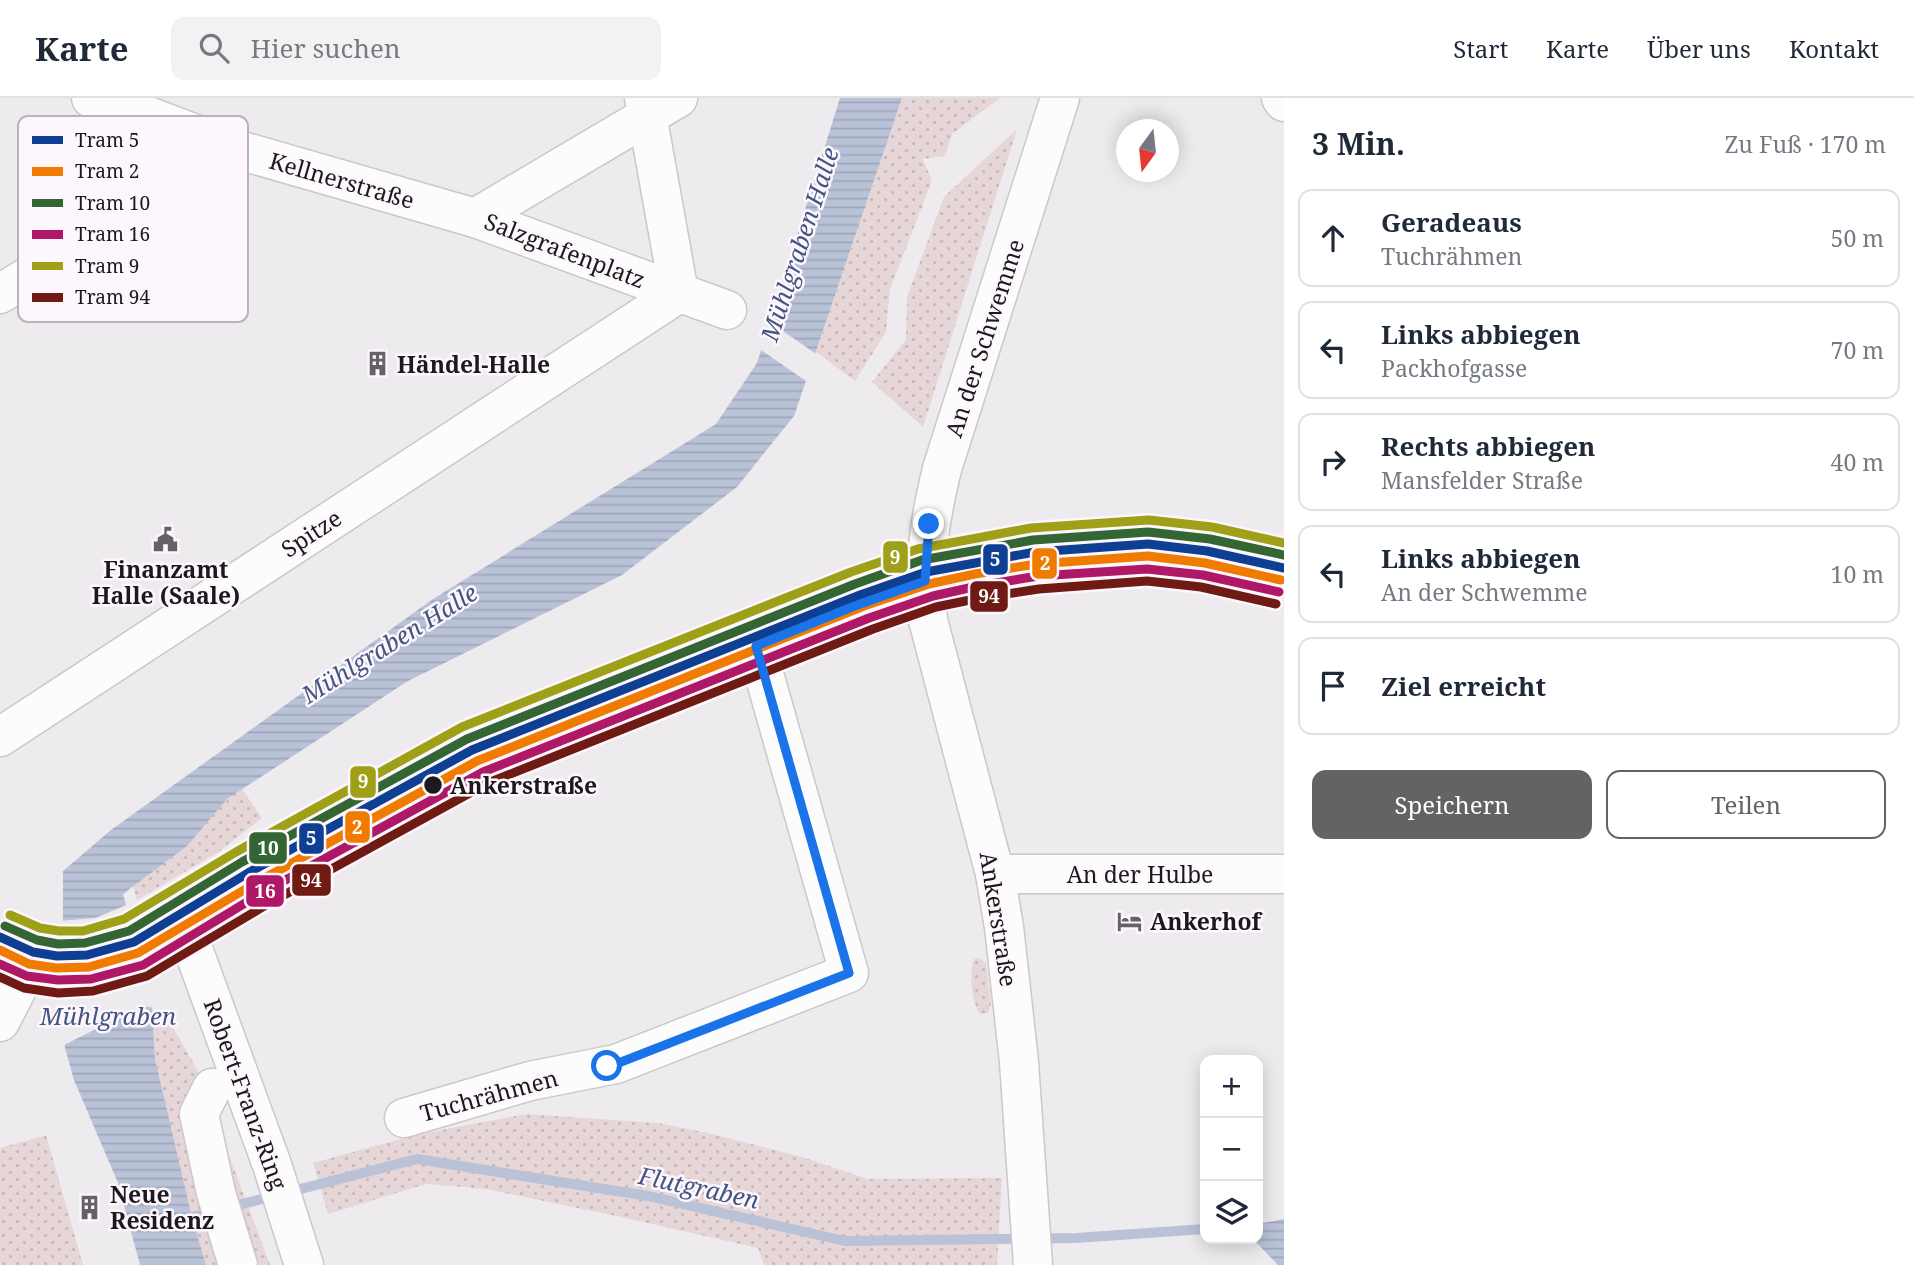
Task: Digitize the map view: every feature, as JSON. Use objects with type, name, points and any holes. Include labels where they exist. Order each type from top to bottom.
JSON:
[{"type":"street","name":"An der Schwemme","points":[[925,581],[929,524],[942,469],[1060,98]]},
{"type":"street","name":"Kellnerstraße","points":[[113,101],[151,116]]},
{"type":"street","name":"Salzgrafenplatz","points":[[475,218],[657,104],[679,293]]},
{"type":"street","name":"Kellnerstraße","points":[[248,153],[475,218]]},
{"type":"street","name":"Salzgrafenplatz","points":[[475,218],[727,310]]},
{"type":"street","points":[[0,294],[18,283]]},
{"type":"street","name":"Salzgrafenplatz","points":[[622,329],[679,293]]},
{"type":"street","name":"Spitze","points":[[0,737],[622,329]]},
{"type":"street","points":[[0,1022],[29,959],[73,966],[104,961],[169,932],[414,790],[477,758],[852,607],[925,581],[1038,559],[1147,553],[1214,558],[1284,573]]},
{"type":"street","name":"Ankerstraße","points":[[925,581],[928,620],[995,874],[1004,927],[1017,1049],[1033,1265]]},
{"type":"street","name":"Tuchrähmen","points":[[404,1118],[530,1081],[616,1064],[849,973],[756,646]]},
{"type":"street","name":"An der Hulbe","points":[[995,874],[1284,874]]},
{"type":"street","name":"Robert-Franz-Ring","points":[[169,932],[272,1165],[304,1265]]},
{"type":"street","points":[[212,1088],[199,1114],[216,1193],[238,1265]]},
{"type":"shaded area","points":[[902,98],[1000,98],[952,134],[945,156],[923,159],[932,181],[890,289],[886,332],[855,381],[816,352]]},
{"type":"shaded area","points":[[1017,129],[923,427],[872,382],[906,340],[907,297],[944,197]]},
{"type":"shaded area","points":[[242,789],[262,818],[217,853],[137,900],[133,886],[187,846],[227,799]]},
{"type":"shaded area","points":[[979,958],[986,963],[991,1004],[988,1013],[980,1014],[971,979],[974,959]]},
{"type":"shaded area","points":[[152,1009],[174,1029],[197,1069],[270,1265],[206,1265],[155,1059]]},
{"type":"shaded area","points":[[526,1114],[658,1123],[802,1157],[868,1179],[1002,1178],[997,1265],[764,1265],[758,1248],[486,1189],[426,1184],[328,1214],[313,1163],[415,1135]]},
{"type":"shaded area","points":[[46,1135],[83,1265],[0,1265],[0,1148]]},
{"type":"water","name":"Mühlgraben","points":[[840,98],[902,98],[794,416],[737,487],[622,575],[408,681],[227,799],[187,846],[123,894],[146,975],[152,1009],[155,1059],[206,1265],[140,1265],[118,1183],[74,1080],[65,1048],[58,951],[63,918],[63,871],[111,830],[433,599],[716,424],[757,363]]},
{"type":"water","points":[[1284,1219],[1284,1265],[1278,1265],[1258,1244],[1263,1244],[1263,1223]]},
{"type":"pier","points":[[767,320],[819,356],[809,383],[758,348]]},
{"type":"pier","points":[[129,904],[150,974],[156,1008],[142,1006],[62,1046],[55,952],[59,921],[95,918]]},
{"type":"waterway","name":"Flutgraben","points":[[192,1217],[417,1159],[648,1196],[845,1241],[1076,1238],[1200,1229]]},
{"type":"tram line","name":"9","points":[[10,915],[40,928],[59,931],[83,931],[124,919],[236,852],[462,727],[851,572],[918,549],[1031,528],[1149,520],[1212,527],[1284,543]]},
{"type":"tram line","name":"10","points":[[5,926],[37,940],[58,944],[85,943],[129,931],[242,862],[467,739],[855,584],[922,560],[1033,540],[1148,532],[1210,539],[1284,555]]},
{"type":"tram line","name":"5","points":[[0,937],[33,952],[57,956],[87,955],[134,942],[248,873],[472,750],[860,595],[926,572],[1035,552],[1148,544],[1207,551],[1284,568]]},
{"type":"tram line","name":"2","points":[[0,950],[29,964],[56,968],[89,967],[138,953],[254,884],[477,761],[864,606],[929,584],[1036,564],[1148,556],[1205,563],[1281,580]]},
{"type":"tram line","name":"16","points":[[0,964],[27,976],[58,980],[91,979],[143,965],[260,894],[483,772],[869,618],[933,596],[1038,576],[1147,569],[1203,575],[1279,592]]},
{"type":"tram line","name":"94","points":[[0,977],[24,988],[58,993],[93,991],[147,976],[266,905],[488,783],[873,629],[936,607],[1039,589],[1147,581],[1201,587],[1276,604]]},
{"type":"place","name":"Händel-Halle","points":[[377,364]]},
{"type":"place","name":"Finanzamt Halle (Saale)","points":[[166,539]]},
{"type":"place","name":"Ankerstraße","points":[[433,785]]},
{"type":"place","name":"Ankerhof","points":[[1130,921]]},
{"type":"place","name":"Neue Residenz","points":[[90,1207]]},
{"type":"route","points":[[607,1066],[849,973],[756,646],[925,581],[929,524]]},
{"type":"water label","name":"Mühlgraben Halle","points":[[799,244]]},
{"type":"water label","name":"Mühlgraben Halle","points":[[389,643]]}]
